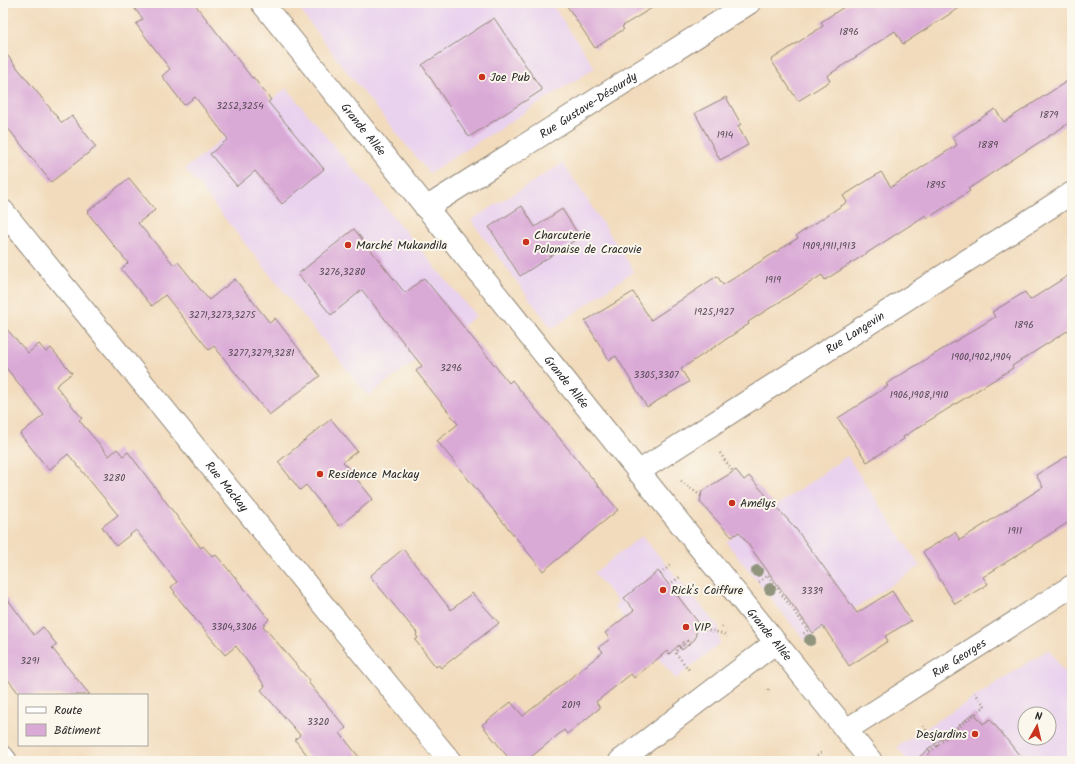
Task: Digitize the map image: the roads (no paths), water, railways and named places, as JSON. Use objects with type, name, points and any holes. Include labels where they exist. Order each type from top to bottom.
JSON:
[{"type":"street","name":"Grande Allée","points":[[262,3],[871,761]]},
{"type":"street","name":"Rue Gustave-Désourdy","points":[[426,208],[749,3]]},
{"type":"street","name":"Rue Langevin","points":[[638,472],[1072,193]]},
{"type":"street","name":"Rue Mackay","points":[[3,211],[450,761]]},
{"type":"street","name":"Rue Georges","points":[[846,730],[1072,586]]},
{"type":"street","points":[[620,761],[775,642]]},
{"type":"street","points":[[3,757],[6,761]]},
{"type":"place","name":"Joe Pub","points":[[482,77]]},
{"type":"place","name":"Charcuterie Polonaise de Cracovie","points":[[526,242]]},
{"type":"place","name":"Marché Mukandila","points":[[348,245]]},
{"type":"place","name":"Residence Mackay","points":[[320,474]]},
{"type":"place","name":"Amélys","points":[[732,503]]},
{"type":"place","name":"Rick's Coiffure","points":[[663,590]]},
{"type":"place","name":"VIP","points":[[686,627]]},
{"type":"place","name":"Desjardins","points":[[975,734]]}]
